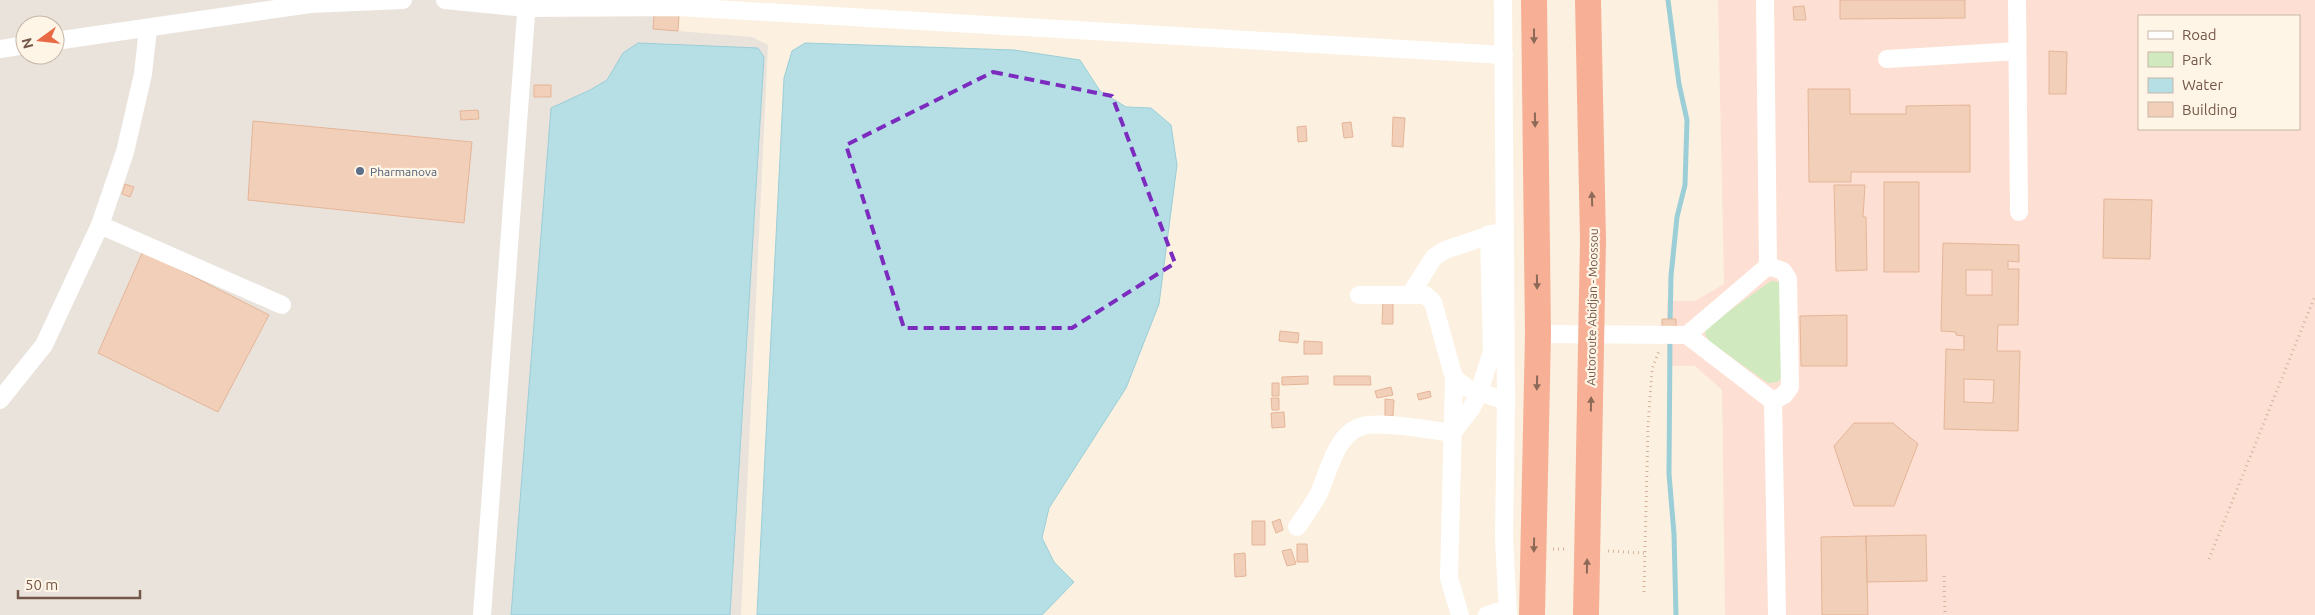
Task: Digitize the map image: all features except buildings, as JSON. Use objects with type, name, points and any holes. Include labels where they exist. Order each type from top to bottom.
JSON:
[{"type":"highway","points":[[1532,615],[1538,334],[1534,0]]},
{"type":"highway","name":"Autoroute Abidjan - Moossou","points":[[1586,615],[1593,240],[1588,0]]},
{"type":"street","points":[[65,40],[310,4],[403,0]]},
{"type":"street","points":[[445,0],[527,4],[679,7],[1504,55]]},
{"type":"street","points":[[1452,432],[1471,409],[1479,393],[1492,351],[1504,55],[1503,0]]},
{"type":"street","points":[[1765,0],[1768,266]]},
{"type":"street","points":[[2017,0],[2019,212]]},
{"type":"street","points":[[482,615],[527,4]]},
{"type":"street","points":[[0,400],[44,345],[100,225],[125,152],[143,74],[148,29]]},
{"type":"street","points":[[0,48],[15,46]]},
{"type":"street","points":[[1888,59],[2017,51]]},
{"type":"street","points":[[100,225],[282,305]]},
{"type":"street","points":[[1410,295],[1434,257],[1452,246],[1497,232]]},
{"type":"street","points":[[1487,615],[1507,612],[1504,538],[1505,332],[1497,232]]},
{"type":"street","points":[[1687,335],[1768,266]]},
{"type":"street","points":[[1768,266],[1782,271],[1788,279],[1790,387],[1784,395],[1773,401]]},
{"type":"street","points":[[1359,295],[1425,296],[1433,302],[1454,378],[1449,578],[1460,615]]},
{"type":"street","points":[[1492,351],[1505,332]]},
{"type":"street","points":[[1538,334],[1687,335],[1773,401]]},
{"type":"street","points":[[1454,378],[1467,388],[1506,401]]},
{"type":"street","points":[[1773,401],[1777,615]]},
{"type":"street","points":[[1297,528],[1318,496],[1340,444],[1354,430],[1364,425],[1452,432]]},
{"type":"path","points":[[2209,559],[2315,296]]},
{"type":"path","points":[[1644,592],[1645,490],[1652,369],[1667,335]]},
{"type":"path","points":[[1944,576],[1945,615]]},
{"type":"highlighted area","points":[[993,72],[1112,96],[1175,263],[1072,328],[904,328],[846,145]]},
{"type":"shaded area","points":[[0,0],[680,0],[678,31],[752,37],[768,45],[741,615],[0,615]]},
{"type":"shaded area","points":[[1718,0],[2315,0],[2315,615],[1725,615],[1722,390],[1695,366],[1667,366],[1667,301],[1695,301],[1724,284]]},
{"type":"green space","points":[[1771,281],[1779,282],[1783,287],[1783,375],[1778,382],[1768,383],[1710,342],[1705,334],[1706,329],[1711,324]]},
{"type":"water","points":[[638,43],[758,48],[764,57],[730,615],[511,615],[551,108],[607,80],[623,53]]},
{"type":"water","points":[[805,43],[1014,50],[1080,60],[1100,91],[1126,107],[1151,108],[1171,125],[1177,165],[1159,304],[1126,388],[1049,508],[1042,538],[1054,562],[1074,582],[1042,615],[757,615],[784,78],[792,51]]},
{"type":"waterway","points":[[1668,0],[1679,84],[1687,120],[1685,185],[1677,217],[1671,276],[1670,325]]},
{"type":"waterway","points":[[1670,338],[1669,474],[1674,534],[1676,615]]},
{"type":"place","name":"Pharmanova","points":[[360,171]]}]
